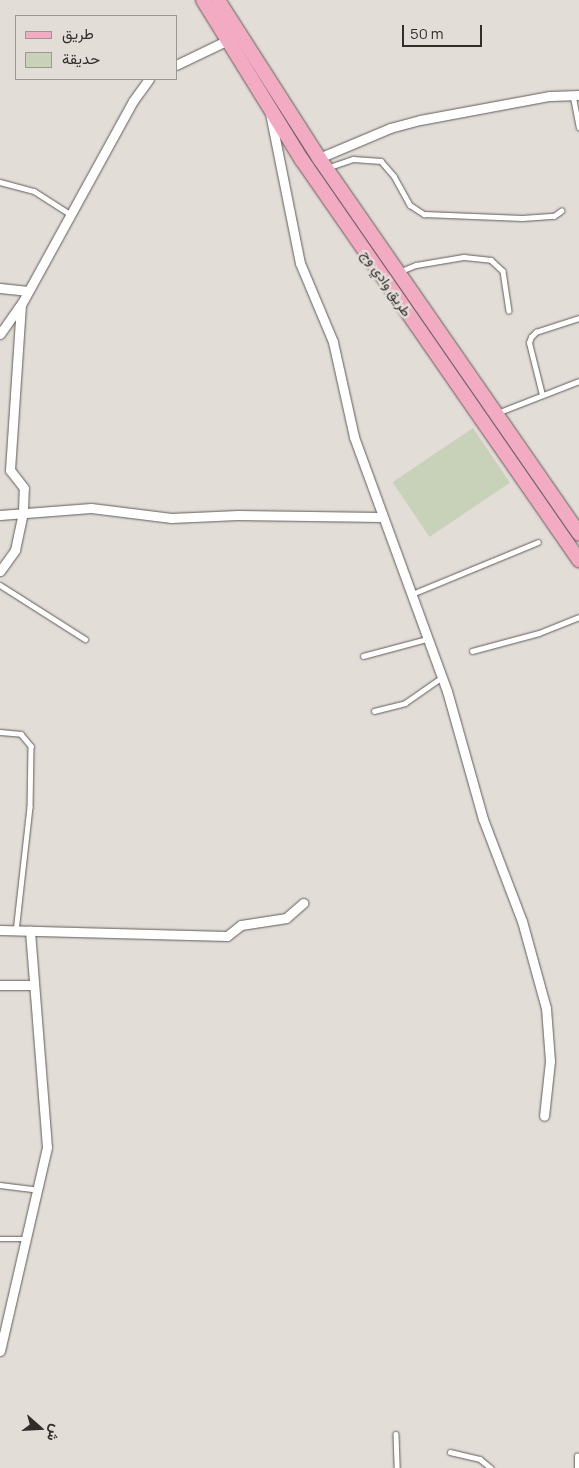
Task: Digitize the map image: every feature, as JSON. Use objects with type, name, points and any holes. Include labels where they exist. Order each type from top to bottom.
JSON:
[{"type":"main road","name":"طريق وادي وج","points":[[203,0],[302,160],[579,560]]},
{"type":"main road","name":"طريق وادي وج","points":[[218,0],[322,163],[494,414],[579,534]]},
{"type":"street","points":[[178,64],[228,40]]},
{"type":"street","points":[[0,334],[22,303],[133,101],[148,80]]},
{"type":"street","points":[[322,163],[390,128],[420,120],[576,95]]},
{"type":"street","points":[[268,105],[300,263],[333,342],[354,437],[381,516],[442,678],[483,819],[522,922],[546,1008],[550,1061],[544,1116]]},
{"type":"street","points":[[0,288],[28,291]]},
{"type":"street","points":[[0,571],[15,550],[23,511],[24,488],[10,470],[22,303]]},
{"type":"street","points":[[0,515],[23,511],[90,508],[171,518],[238,515],[381,516]]},
{"type":"street","points":[[0,930],[227,936],[241,925],[286,918],[303,903]]},
{"type":"street","points":[[1,1345],[47,1147],[30,931]]},
{"type":"street","points":[[0,985],[34,985]]},
{"type":"lane","points":[[576,95],[579,127]]},
{"type":"lane","points":[[322,163],[353,159],[381,161],[394,176],[410,206],[424,214],[522,218],[554,216],[561,211]]},
{"type":"lane","points":[[0,182],[34,191],[70,214]]},
{"type":"lane","points":[[397,273],[435,261],[464,257],[491,260],[504,271],[509,311]]},
{"type":"lane","points":[[542,395],[529,344],[531,337],[536,332],[579,318]]},
{"type":"lane","points":[[494,414],[579,381]]},
{"type":"lane","points":[[410,594],[538,542]]},
{"type":"lane","points":[[0,585],[85,639]]},
{"type":"lane","points":[[472,651],[539,633],[579,618]]},
{"type":"lane","points":[[362,656],[427,639]]},
{"type":"lane","points":[[374,711],[406,703],[442,678]]},
{"type":"lane","points":[[0,732],[21,734],[31,746],[30,807],[16,931]]},
{"type":"lane","points":[[0,1185],[38,1190]]},
{"type":"lane","points":[[0,1239],[26,1239]]},
{"type":"lane","points":[[396,1434],[397,1468]]},
{"type":"lane","points":[[450,1452],[480,1459],[491,1468]]},
{"type":"lane","points":[[577,1456],[577,1468]]},
{"type":"green space","points":[[473,428],[510,483],[429,537],[393,482]]}]
